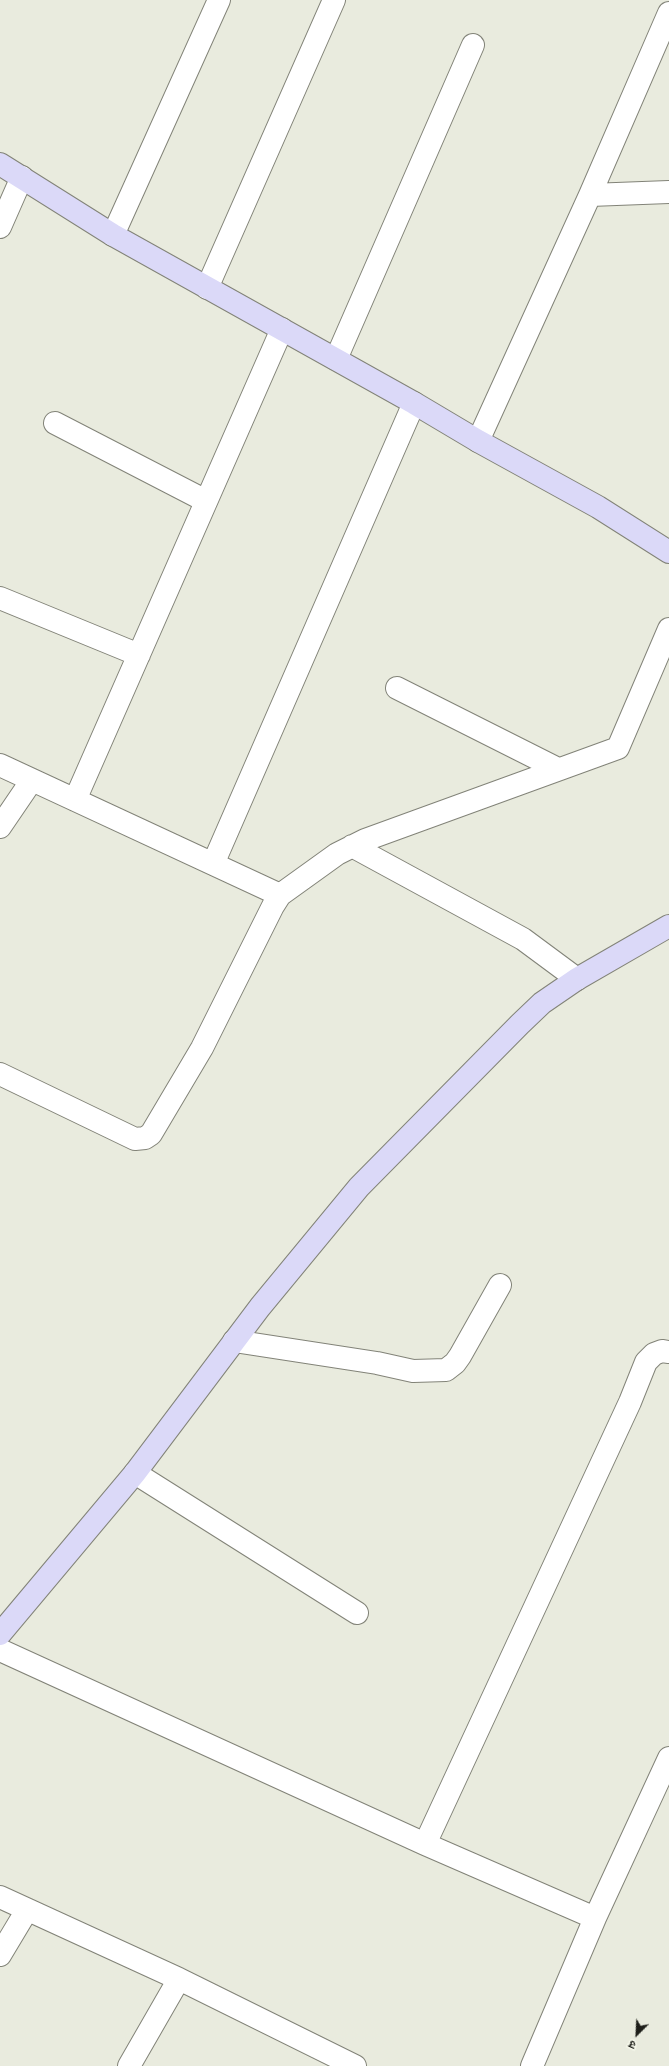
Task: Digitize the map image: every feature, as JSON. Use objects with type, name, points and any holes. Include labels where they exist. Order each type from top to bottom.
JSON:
[{"type":"street","points":[[113,235],[219,0]]},
{"type":"street","points":[[207,288],[334,0]]},
{"type":"street","points":[[478,441],[590,195],[669,13]]},
{"type":"street","points":[[336,360],[473,45]]},
{"type":"street","points":[[0,164],[22,176],[113,235],[414,403],[478,441],[598,508],[669,552]]},
{"type":"street","points":[[0,227],[22,176]]},
{"type":"street","points":[[590,195],[669,192]]},
{"type":"street","points":[[75,800],[282,329]]},
{"type":"street","points":[[212,864],[414,403]]},
{"type":"street","points":[[55,423],[206,501]]},
{"type":"street","points":[[0,598],[139,655]]},
{"type":"street","points":[[0,1074],[131,1137],[141,1139],[145,1138],[151,1134],[202,1048],[273,906],[280,895],[352,846],[618,748],[669,629]]},
{"type":"street","points":[[397,688],[558,769]]},
{"type":"street","points":[[0,765],[280,895]]},
{"type":"street","points":[[0,827],[32,780]]},
{"type":"street","points":[[352,846],[523,939],[577,979]]},
{"type":"street","points":[[0,1634],[135,1473],[234,1340],[359,1187],[542,1003],[577,979],[669,926]]},
{"type":"street","points":[[234,1340],[377,1363],[413,1371],[423,1372],[446,1370],[455,1363],[460,1356],[500,1285]]},
{"type":"street","points":[[425,1844],[630,1402],[646,1362],[654,1354],[662,1351],[669,1352]]},
{"type":"street","points":[[135,1473],[357,1613]]},
{"type":"street","points":[[0,1650],[425,1844],[595,1918]]},
{"type":"street","points":[[532,2066],[595,1918],[669,1758]]},
{"type":"street","points":[[0,1897],[178,1979],[355,2066]]},
{"type":"street","points":[[0,1956],[27,1910]]},
{"type":"street","points":[[129,2066],[178,1979]]}]
